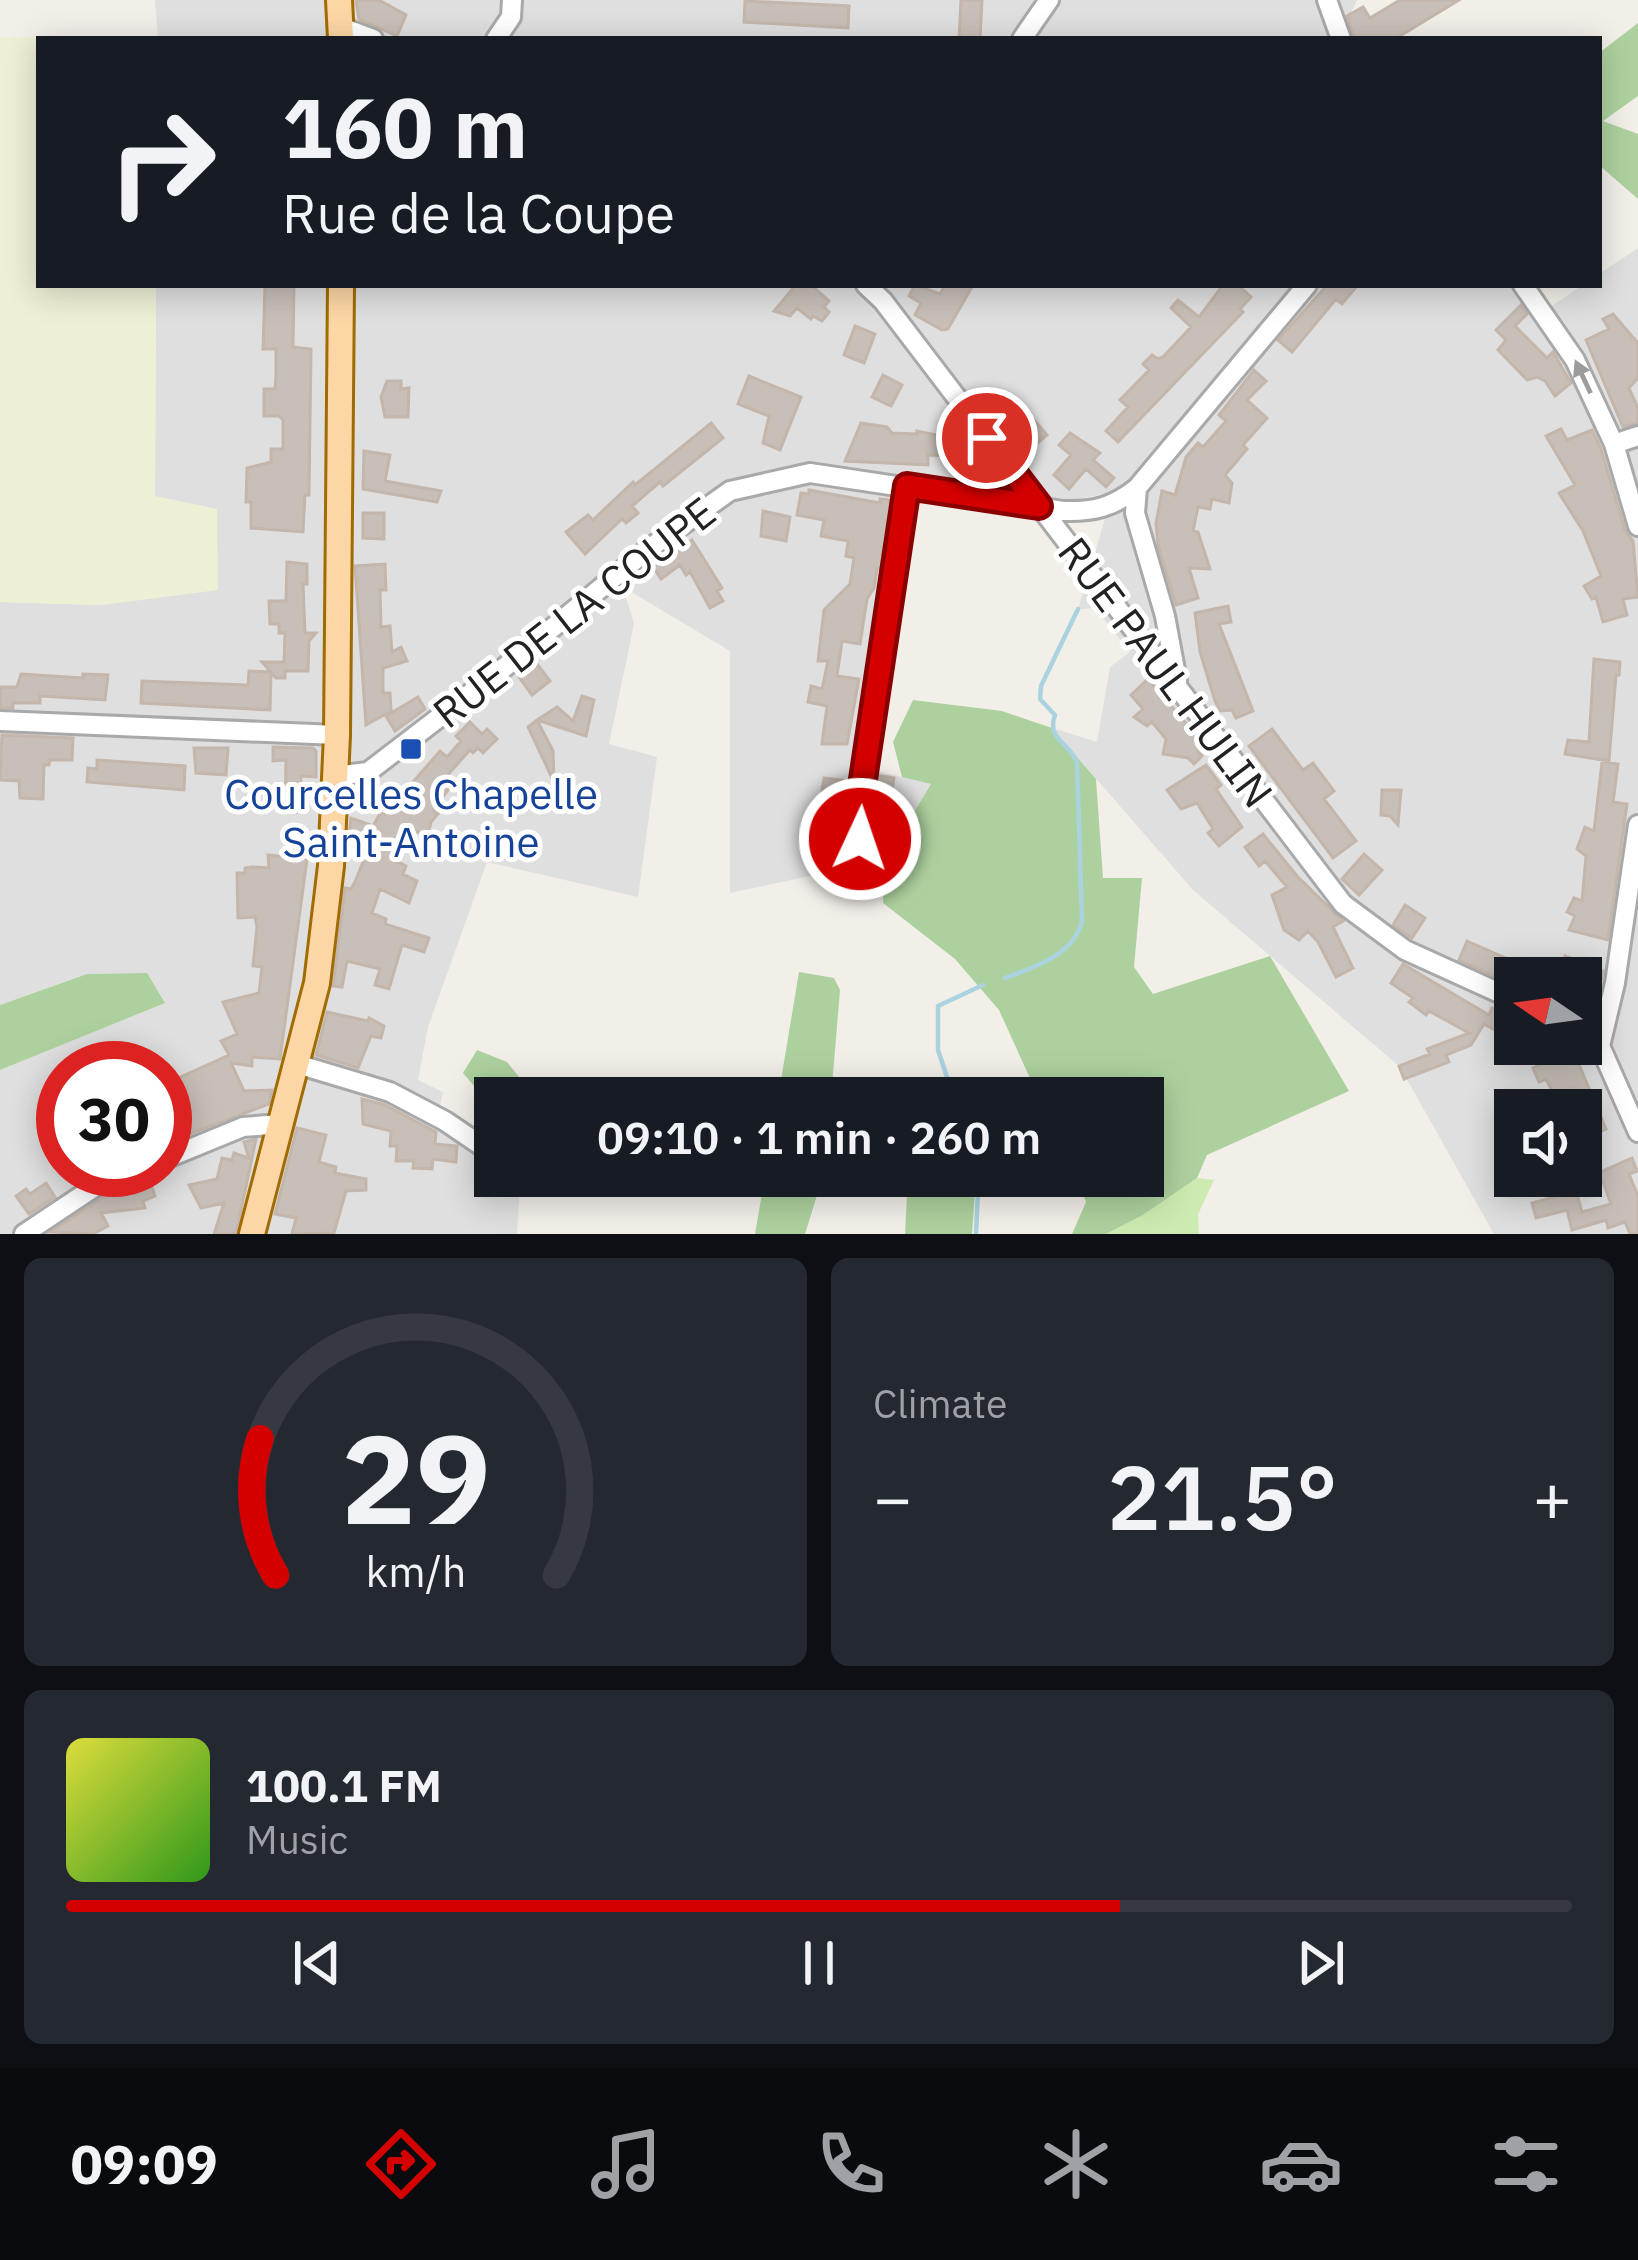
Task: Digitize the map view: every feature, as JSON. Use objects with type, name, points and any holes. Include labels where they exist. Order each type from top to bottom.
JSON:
[{"type":"main road","points":[[339,0],[341,33]]},
{"type":"main road","points":[[253,1234],[317,983],[331,866],[337,735],[340,288]]},
{"type":"street","points":[[498,36],[511,17],[512,0]]},
{"type":"street","points":[[1024,36],[1049,0]]},
{"type":"street","points":[[1328,0],[1340,36]]},
{"type":"street","points":[[1178,688],[1166,616],[1135,513],[1138,488],[1305,288]]},
{"type":"street","points":[[1525,288],[1575,360],[1614,444],[1638,526]]},
{"type":"street","name":"RUE PAUL HULIN","points":[[887,293],[1039,506],[1343,904],[1405,950],[1494,990]]},
{"type":"street","points":[[1614,444],[1638,436]]},
{"type":"street","name":"RUE DE LA COUPE","points":[[335,776],[368,772],[647,550],[730,491],[810,472],[1090,512],[1117,504],[1138,488]]},
{"type":"street","points":[[874,869],[860,839],[859,806],[907,486]]},
{"type":"street","points":[[0,721],[337,735]]},
{"type":"street","points":[[1602,1038],[1638,830]]},
{"type":"street","points":[[1602,1051],[1638,1132]]},
{"type":"street","points":[[297,1064],[390,1092],[474,1141]]},
{"type":"street","points":[[192,1148],[243,1127],[281,1124]]},
{"type":"street","points":[[24,1234],[79,1197]]},
{"type":"shaded area","points":[[155,0],[1357,0],[1346,23],[1332,29],[1334,36],[158,36]]},
{"type":"shaded area","points":[[1638,248],[1638,1234],[1494,1234],[1400,1067],[1193,890],[1052,728],[1097,742],[1110,667],[1130,652],[1095,608],[1078,609],[1113,492],[1064,502],[918,481],[873,770],[931,784],[885,860],[730,893],[730,651],[623,587],[634,624],[609,744],[657,757],[638,897],[487,862],[428,1027],[418,1080],[443,1092],[437,1121],[474,1149],[474,1197],[519,1197],[517,1234],[0,1234],[0,1070],[36,1055],[36,1197],[192,1197],[192,1041],[71,1041],[164,1003],[146,973],[87,974],[0,1005],[0,602],[102,605],[155,496],[156,288],[1515,288],[1538,315],[1578,288],[1602,288],[1602,272]]},
{"type":"green space","points":[[1638,23],[1638,96],[1603,121],[1638,134],[1638,199],[1602,168],[1602,51]]},
{"type":"green space","points":[[0,37],[36,38],[36,288],[156,288],[155,496],[217,509],[218,590],[102,605],[0,602]]},
{"type":"green space","points":[[913,700],[1002,711],[1052,728],[1096,779],[1103,878],[1142,878],[1134,967],[1153,994],[1270,956],[1349,1091],[1207,1155],[1197,1178],[1143,1215],[1106,1234],[1072,1234],[1084,1197],[1164,1197],[1164,1077],[1029,1077],[999,1010],[955,959],[883,903],[885,860],[931,784],[902,777],[893,742]]},
{"type":"green space","points":[[799,972],[834,978],[840,990],[833,1077],[782,1077]]},
{"type":"green space","points":[[147,973],[165,1003],[71,1041],[36,1041],[36,1055],[0,1070],[0,1005],[87,974]]},
{"type":"green space","points":[[477,1050],[507,1062],[519,1077],[474,1077],[474,1086],[463,1073]]},
{"type":"green space","points":[[1197,1178],[1214,1180],[1198,1214],[1199,1234],[1106,1234],[1143,1215]]},
{"type":"green space","points":[[761,1197],[816,1197],[805,1234],[755,1234]]},
{"type":"green space","points":[[907,1197],[975,1197],[972,1234],[905,1234]]},
{"type":"building","points":[[356,0],[379,0],[406,15],[397,36],[359,19]]},
{"type":"building","points":[[961,0],[982,0],[980,36],[959,36]]},
{"type":"building","points":[[1400,0],[1459,0],[1400,36],[1353,36],[1347,16],[1363,7],[1370,18]]},
{"type":"building","points":[[745,1],[849,6],[848,28],[744,22]]},
{"type":"building","points":[[265,288],[294,288],[293,347],[311,349],[309,495],[305,495],[303,532],[251,528],[247,468],[271,462],[271,449],[283,449],[283,420],[264,416],[264,389],[275,389],[276,349],[263,349]]},
{"type":"building","points":[[793,288],[814,288],[829,301],[824,307],[829,312],[822,321],[797,308],[790,316],[774,311]]},
{"type":"building","points":[[913,288],[940,294],[943,288],[971,288],[948,329],[942,330],[915,315],[921,303],[909,296]]},
{"type":"building","points":[[1221,288],[1241,288],[1251,297],[1240,309],[1243,312],[1118,442],[1106,431],[1128,407],[1120,400],[1149,370],[1143,364],[1152,355],[1163,357],[1191,327],[1171,308],[1178,300],[1199,317]]},
{"type":"building","points":[[1324,288],[1355,288],[1342,304],[1336,299],[1292,352],[1278,340]]},
{"type":"building","points":[[1521,305],[1527,314],[1515,326],[1547,358],[1553,352],[1571,383],[1555,396],[1545,381],[1527,380],[1498,350],[1506,340],[1496,330]]},
{"type":"building","points":[[1613,314],[1638,343],[1638,378],[1629,388],[1638,408],[1638,423],[1623,427],[1586,340],[1609,329],[1603,319]]},
{"type":"building","points":[[855,326],[875,334],[864,363],[844,355]]},
{"type":"building","points":[[1254,370],[1266,381],[1247,400],[1267,418],[1225,475],[1232,483],[1229,503],[1212,499],[1210,509],[1198,507],[1193,531],[1198,532],[1210,569],[1189,568],[1198,598],[1176,605],[1158,545],[1156,523],[1162,491],[1175,495],[1186,457],[1198,443],[1203,447],[1226,421],[1219,415]]},
{"type":"building","points":[[883,375],[902,385],[891,406],[872,397]]},
{"type":"building","points":[[749,376],[801,397],[780,450],[763,443],[769,416],[738,404]]},
{"type":"building","points":[[387,381],[401,381],[401,389],[409,388],[408,417],[385,417],[381,397]]},
{"type":"building","points":[[1025,409],[1047,435],[1028,451],[1005,425]]},
{"type":"building","points":[[711,423],[723,438],[663,486],[660,482],[632,506],[638,513],[626,523],[622,519],[585,554],[566,532],[588,515],[593,520],[633,482],[635,485]]},
{"type":"building","points":[[861,423],[887,427],[892,433],[917,431],[956,439],[953,456],[928,455],[928,465],[845,461]]},
{"type":"building","points":[[1561,429],[1567,440],[1592,430],[1625,530],[1633,541],[1638,597],[1623,599],[1627,615],[1603,622],[1596,597],[1592,599],[1584,586],[1601,576],[1583,531],[1559,493],[1575,485],[1546,436]]},
{"type":"building","points":[[1070,433],[1100,453],[1093,460],[1114,478],[1106,487],[1086,469],[1069,489],[1054,475],[1071,455],[1059,445]]},
{"type":"building","points":[[364,451],[390,455],[385,481],[441,491],[437,502],[363,489]]},
{"type":"building","points":[[809,490],[880,503],[880,499],[891,500],[881,569],[877,569],[867,599],[860,644],[842,641],[837,676],[859,679],[847,744],[822,744],[827,706],[808,702],[811,686],[822,689],[828,661],[818,661],[824,610],[850,584],[854,558],[846,556],[848,541],[821,536],[824,520],[797,515],[801,493],[809,494]]},
{"type":"building","points":[[763,511],[790,517],[786,541],[761,536]]},
{"type":"building","points":[[363,513],[384,513],[384,539],[363,538]]},
{"type":"building","points":[[692,540],[722,588],[717,591],[723,601],[710,608],[690,572],[686,575],[680,565],[661,579],[653,567]]},
{"type":"building","points":[[287,562],[307,564],[305,633],[316,633],[309,641],[308,671],[285,671],[285,678],[276,678],[262,662],[284,662],[285,633],[279,633],[279,624],[270,624],[269,601],[286,601]]},
{"type":"building","points":[[385,564],[381,627],[390,626],[392,652],[401,647],[407,661],[383,668],[383,693],[390,693],[391,711],[366,725],[355,566]]},
{"type":"building","points":[[1228,606],[1231,622],[1219,624],[1253,711],[1236,718],[1232,710],[1220,711],[1215,701],[1200,652],[1195,613]]},
{"type":"building","points":[[1594,659],[1620,662],[1609,761],[1565,754],[1568,740],[1589,742]]},
{"type":"building","points":[[537,664],[550,681],[532,695],[519,677]]},
{"type":"building","points":[[249,671],[271,672],[270,710],[141,703],[142,681],[248,685]]},
{"type":"building","points":[[21,674],[108,675],[105,700],[40,696],[40,703],[0,708],[0,687],[17,687]]},
{"type":"building","points":[[1148,679],[1205,745],[1194,764],[1188,758],[1163,754],[1166,739],[1152,722],[1147,726],[1134,717],[1143,709],[1131,695]]},
{"type":"building","points":[[582,696],[594,700],[586,736],[537,720],[557,707],[573,721]]},
{"type":"building","points":[[418,697],[425,709],[395,731],[386,716]]},
{"type":"building","points":[[537,720],[553,751],[554,782],[528,727]]},
{"type":"building","points":[[470,722],[482,734],[487,729],[497,739],[483,753],[478,748],[473,753],[470,750],[444,779],[451,786],[433,810],[438,814],[428,835],[406,829],[396,861],[406,866],[403,874],[417,881],[409,903],[380,889],[372,913],[386,919],[385,924],[429,938],[424,952],[402,945],[389,989],[375,985],[380,969],[347,961],[342,987],[333,986],[345,888],[351,889],[355,882],[371,842],[349,835],[351,818],[373,826],[382,810],[385,814],[440,751],[447,757],[461,741],[456,736]]},
{"type":"building","points":[[1272,729],[1303,770],[1313,763],[1334,791],[1324,799],[1356,841],[1333,858],[1249,746]]},
{"type":"building","points":[[2,735],[73,738],[72,760],[50,760],[44,765],[43,799],[20,798],[19,781],[0,780]]},
{"type":"building","points":[[273,747],[316,751],[316,777],[301,776],[299,812],[285,812],[286,760],[273,761]]},
{"type":"building","points":[[194,748],[228,748],[226,775],[196,773]]},
{"type":"building","points":[[97,760],[185,766],[184,790],[87,782],[88,768],[97,769]]},
{"type":"building","points":[[1602,762],[1618,764],[1613,802],[1627,804],[1608,940],[1569,930],[1575,916],[1567,912],[1574,898],[1582,901],[1586,856],[1577,849],[1585,827],[1594,831]]},
{"type":"building","points":[[1206,765],[1242,827],[1219,846],[1208,833],[1213,829],[1197,803],[1181,809],[1167,790]]},
{"type":"building","points":[[877,775],[894,778],[883,840],[873,836]]},
{"type":"building","points":[[824,778],[842,780],[839,829],[846,829],[857,864],[839,866],[837,857],[828,858],[826,844],[818,847]]},
{"type":"building","points":[[1382,790],[1401,790],[1398,825],[1390,816],[1381,815]]},
{"type":"building","points":[[1263,834],[1343,921],[1333,927],[1353,968],[1336,977],[1308,931],[1299,940],[1284,930],[1272,895],[1287,887],[1265,861],[1259,866],[1245,847]]},
{"type":"building","points":[[1364,854],[1382,870],[1359,895],[1342,879]]},
{"type":"building","points":[[268,855],[307,859],[280,1059],[252,1057],[252,1066],[231,1063],[244,1091],[272,1090],[269,1104],[192,1133],[192,1072],[229,1055],[221,1041],[237,1034],[223,1002],[259,993],[262,967],[253,966],[257,927],[255,917],[238,918],[237,873],[245,873],[245,868],[269,868]]},
{"type":"building","points":[[1405,905],[1425,918],[1412,938],[1393,925]]},
{"type":"building","points":[[1467,941],[1503,957],[1494,957],[1494,975],[1459,960]]},
{"type":"building","points":[[1403,964],[1489,1015],[1494,1009],[1494,1030],[1484,1024],[1471,1045],[1446,1055],[1449,1062],[1404,1079],[1399,1066],[1469,1033],[1429,1011],[1426,1015],[1409,1002],[1413,998],[1391,983]]},
{"type":"building","points":[[327,1012],[369,1018],[384,1026],[381,1038],[371,1036],[358,1068],[316,1055]]},
{"type":"building","points":[[1579,1065],[1589,1089],[1551,1089],[1546,1079],[1539,1082],[1533,1068]]},
{"type":"building","points":[[362,1099],[385,1105],[436,1132],[435,1144],[457,1146],[456,1162],[433,1159],[432,1169],[413,1168],[414,1161],[396,1161],[391,1131],[363,1124]]},
{"type":"building","points":[[297,1128],[326,1135],[319,1162],[336,1167],[335,1173],[366,1179],[366,1190],[346,1191],[334,1233],[292,1234],[296,1218],[275,1214]]},
{"type":"building","points":[[256,1139],[236,1234],[214,1234],[224,1203],[201,1208],[192,1184],[217,1179],[222,1158],[232,1160],[234,1153],[249,1158],[244,1142]]},
{"type":"building","points":[[1632,1158],[1637,1171],[1629,1174],[1638,1196],[1638,1234],[1630,1234],[1625,1222],[1608,1228],[1606,1220],[1572,1230],[1567,1210],[1536,1218],[1532,1203],[1554,1197],[1578,1197],[1582,1212],[1611,1204],[1602,1171]]},
{"type":"building","points":[[26,1189],[30,1194],[36,1190],[36,1197],[55,1197],[29,1214],[16,1196]]},
{"type":"building","points":[[153,1197],[143,1201],[145,1208],[101,1213],[108,1226],[93,1234],[51,1232],[102,1198]]},
{"type":"waterway","points":[[1005,978],[1062,951],[1082,921],[1077,762],[1056,736],[1055,715],[1040,699],[1041,686],[1078,609]]},
{"type":"waterway","points":[[947,1077],[938,1050],[938,1006],[983,985]]},
{"type":"waterway","points":[[976,1234],[978,1197]]},
{"type":"place","name":"Courcelles Chapelle Saint-Antoine","points":[[411,749]]},
{"type":"route","points":[[860,839],[859,806],[907,486],[1039,506],[987,438]]}]
